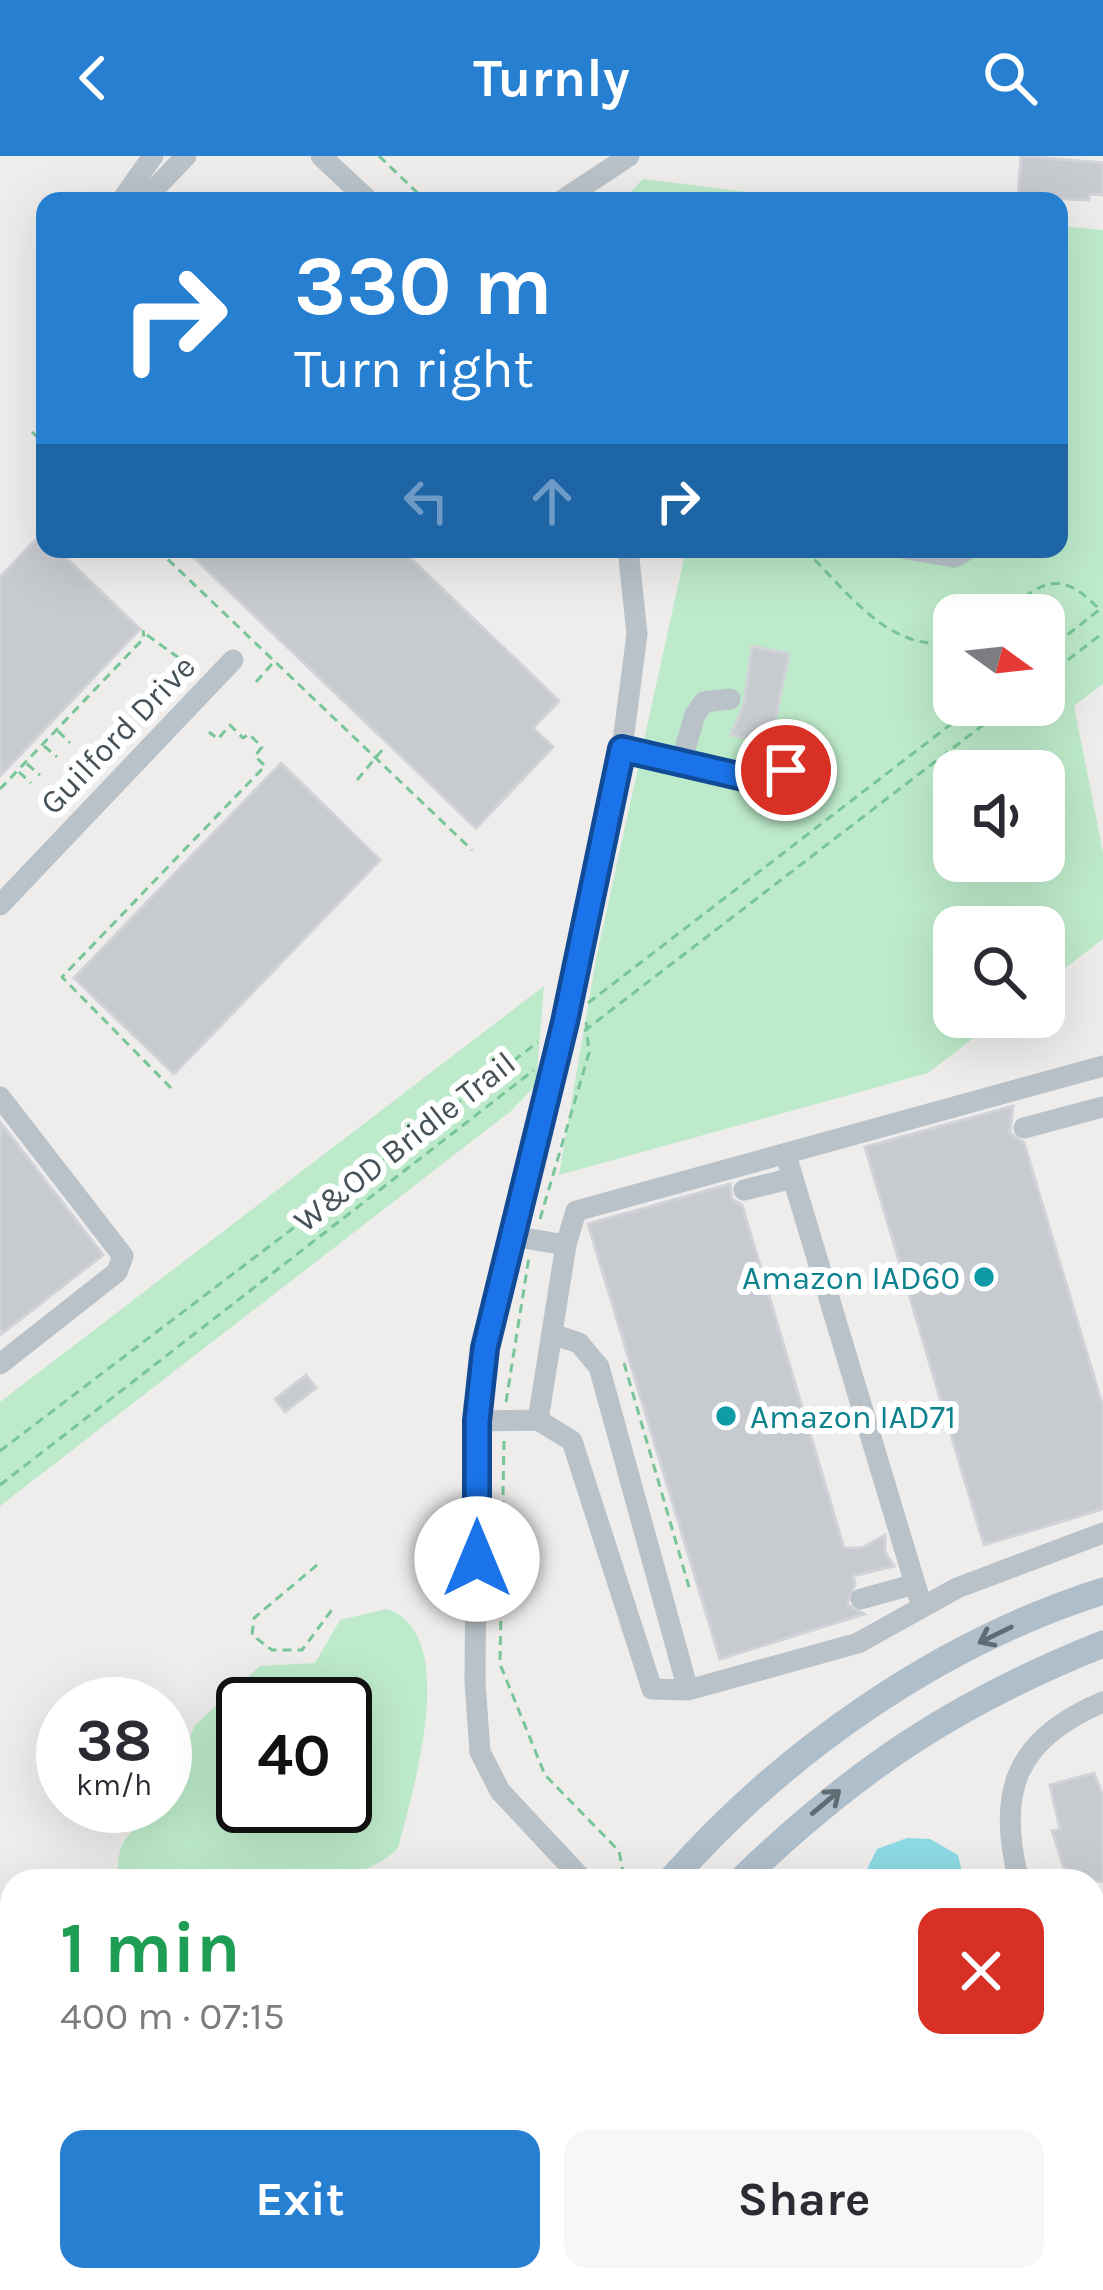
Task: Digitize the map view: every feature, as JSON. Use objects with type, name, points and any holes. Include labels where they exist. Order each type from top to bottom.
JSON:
[{"type":"main road","points":[[680,1869],[718,1826],[860,1714],[1004,1629],[1103,1591]]},
{"type":"main road","points":[[752,1869],[790,1832],[897,1748],[958,1708],[1103,1644]]},
{"type":"street","points":[[127,192],[153,156]]},
{"type":"street","points":[[152,192],[186,156]]},
{"type":"street","points":[[321,156],[359,192]]},
{"type":"street","points":[[575,192],[629,156]]},
{"type":"street","points":[[573,1869],[500,1791],[480,1752],[477,1421],[485,1348],[522,1238],[557,1052],[576,1026],[637,634],[629,558]]},
{"type":"street","name":"Guilford Drive","points":[[0,905],[233,660]]},
{"type":"street","points":[[681,762],[695,715],[704,702],[730,699]]},
{"type":"street","points":[[622,749],[743,777],[802,769],[818,774]]},
{"type":"street","points":[[538,1420],[566,1245],[576,1211],[746,1160],[786,1156],[1103,1066]]},
{"type":"street","points":[[0,1097],[123,1256],[117,1272],[0,1364]]},
{"type":"street","points":[[1024,1128],[1103,1107]]},
{"type":"street","points":[[786,1156],[922,1607]]},
{"type":"street","points":[[744,1190],[793,1178]]},
{"type":"street","points":[[522,1238],[566,1245]]},
{"type":"street","points":[[552,1334],[579,1343],[599,1367],[688,1690]]},
{"type":"street","points":[[477,1421],[538,1420],[572,1441],[583,1462],[652,1689],[688,1690],[857,1643],[922,1607],[1030,1558],[1103,1534]]},
{"type":"street","points":[[861,1592],[913,1577]]},
{"type":"street","points":[[1016,1869],[1006,1831],[1018,1772],[1032,1749],[1067,1717],[1103,1702]]},
{"type":"path","points":[[379,156],[417,192]]},
{"type":"path","points":[[32,432],[36,436]]},
{"type":"path","points":[[166,558],[472,850]]},
{"type":"path","points":[[813,558],[896,636],[933,643]]},
{"type":"path","points":[[1031,594],[1046,584],[1063,581],[1076,585],[1101,608],[1065,636]]},
{"type":"path","points":[[243,633],[251,625]]},
{"type":"path","points":[[0,789],[145,632],[206,672]]},
{"type":"path","points":[[1065,662],[1103,633]]},
{"type":"path","points":[[256,682],[274,662]]},
{"type":"path","points":[[171,1088],[62,977],[265,766],[256,756],[262,747],[250,734],[243,738],[230,725],[218,739],[209,732]]},
{"type":"path","points":[[0,1451],[576,1026],[584,1006],[949,726]]},
{"type":"path","name":"W&OD Bridle Trail","points":[[0,1485],[557,1052],[576,1026],[981,726]]},
{"type":"path","points":[[57,730],[70,743]]},
{"type":"path","points":[[43,744],[57,757]]},
{"type":"path","points":[[357,780],[383,749]]},
{"type":"path","points":[[26,762],[40,775]]},
{"type":"path","points":[[18,771],[31,783]]},
{"type":"path","points":[[576,1026],[589,1053],[522,1238],[504,1418],[500,1664],[545,1775],[620,1850],[623,1869]]},
{"type":"path","points":[[624,1363],[689,1587]]},
{"type":"path","points":[[317,1565],[254,1618],[252,1635],[272,1650],[302,1650],[334,1607]]},
{"type":"green space","points":[[643,179],[748,192],[631,192]]},
{"type":"green space","points":[[1068,227],[1103,230],[1103,684],[1074,706],[1103,852],[1103,939],[1065,968],[1065,906],[933,906],[933,1038],[974,1038],[928,1073],[559,1175],[596,959],[684,558],[1068,558]]},
{"type":"green space","points":[[544,986],[536,1085],[511,1111],[0,1506],[0,1402]]},
{"type":"green space","points":[[387,1609],[410,1624],[422,1649],[426,1717],[398,1848],[363,1869],[118,1869],[123,1844],[132,1833],[192,1833],[192,1732],[216,1706],[216,1833],[372,1833],[372,1677],[248,1677],[260,1666],[315,1663],[340,1620]]},
{"type":"water","points":[[907,1838],[930,1839],[958,1855],[961,1869],[867,1869],[877,1849]]},
{"type":"building","points":[[1021,156],[1103,163],[1103,195],[1090,194],[1089,200],[1068,199],[1068,192],[1018,192]]},
{"type":"building","points":[[36,539],[36,558],[66,558],[140,629],[0,776],[0,577]]},
{"type":"building","points":[[194,558],[410,558],[559,701],[533,728],[553,747],[476,828]]},
{"type":"building","points":[[752,646],[789,654],[770,744],[731,735],[744,704]]},
{"type":"building","points":[[281,763],[380,860],[174,1074],[74,978]]},
{"type":"building","name":"Amazon IAD60","points":[[1013,1106],[1010,1133],[1024,1143],[1103,1407],[1103,1509],[984,1545],[865,1147]]},
{"type":"building","points":[[0,1122],[103,1255],[0,1335]]},
{"type":"building","name":"Amazon IAD71","points":[[730,1184],[732,1199],[742,1205],[844,1548],[862,1548],[885,1535],[885,1552],[894,1566],[853,1576],[855,1585],[847,1604],[864,1614],[720,1659],[588,1224]]},
{"type":"building","points":[[306,1375],[316,1388],[285,1412],[275,1399]]},
{"type":"building","points":[[1094,1773],[1103,1796],[1103,1869],[1064,1869],[1052,1831],[1060,1829],[1050,1785]]},
{"type":"place","name":"Amazon IAD60","points":[[984,1277]]},
{"type":"place","name":"Amazon IAD71","points":[[726,1416]]},
{"type":"route","points":[[477,1559],[478,1391],[485,1348],[565,1022],[622,749],[743,777],[786,770]]}]
